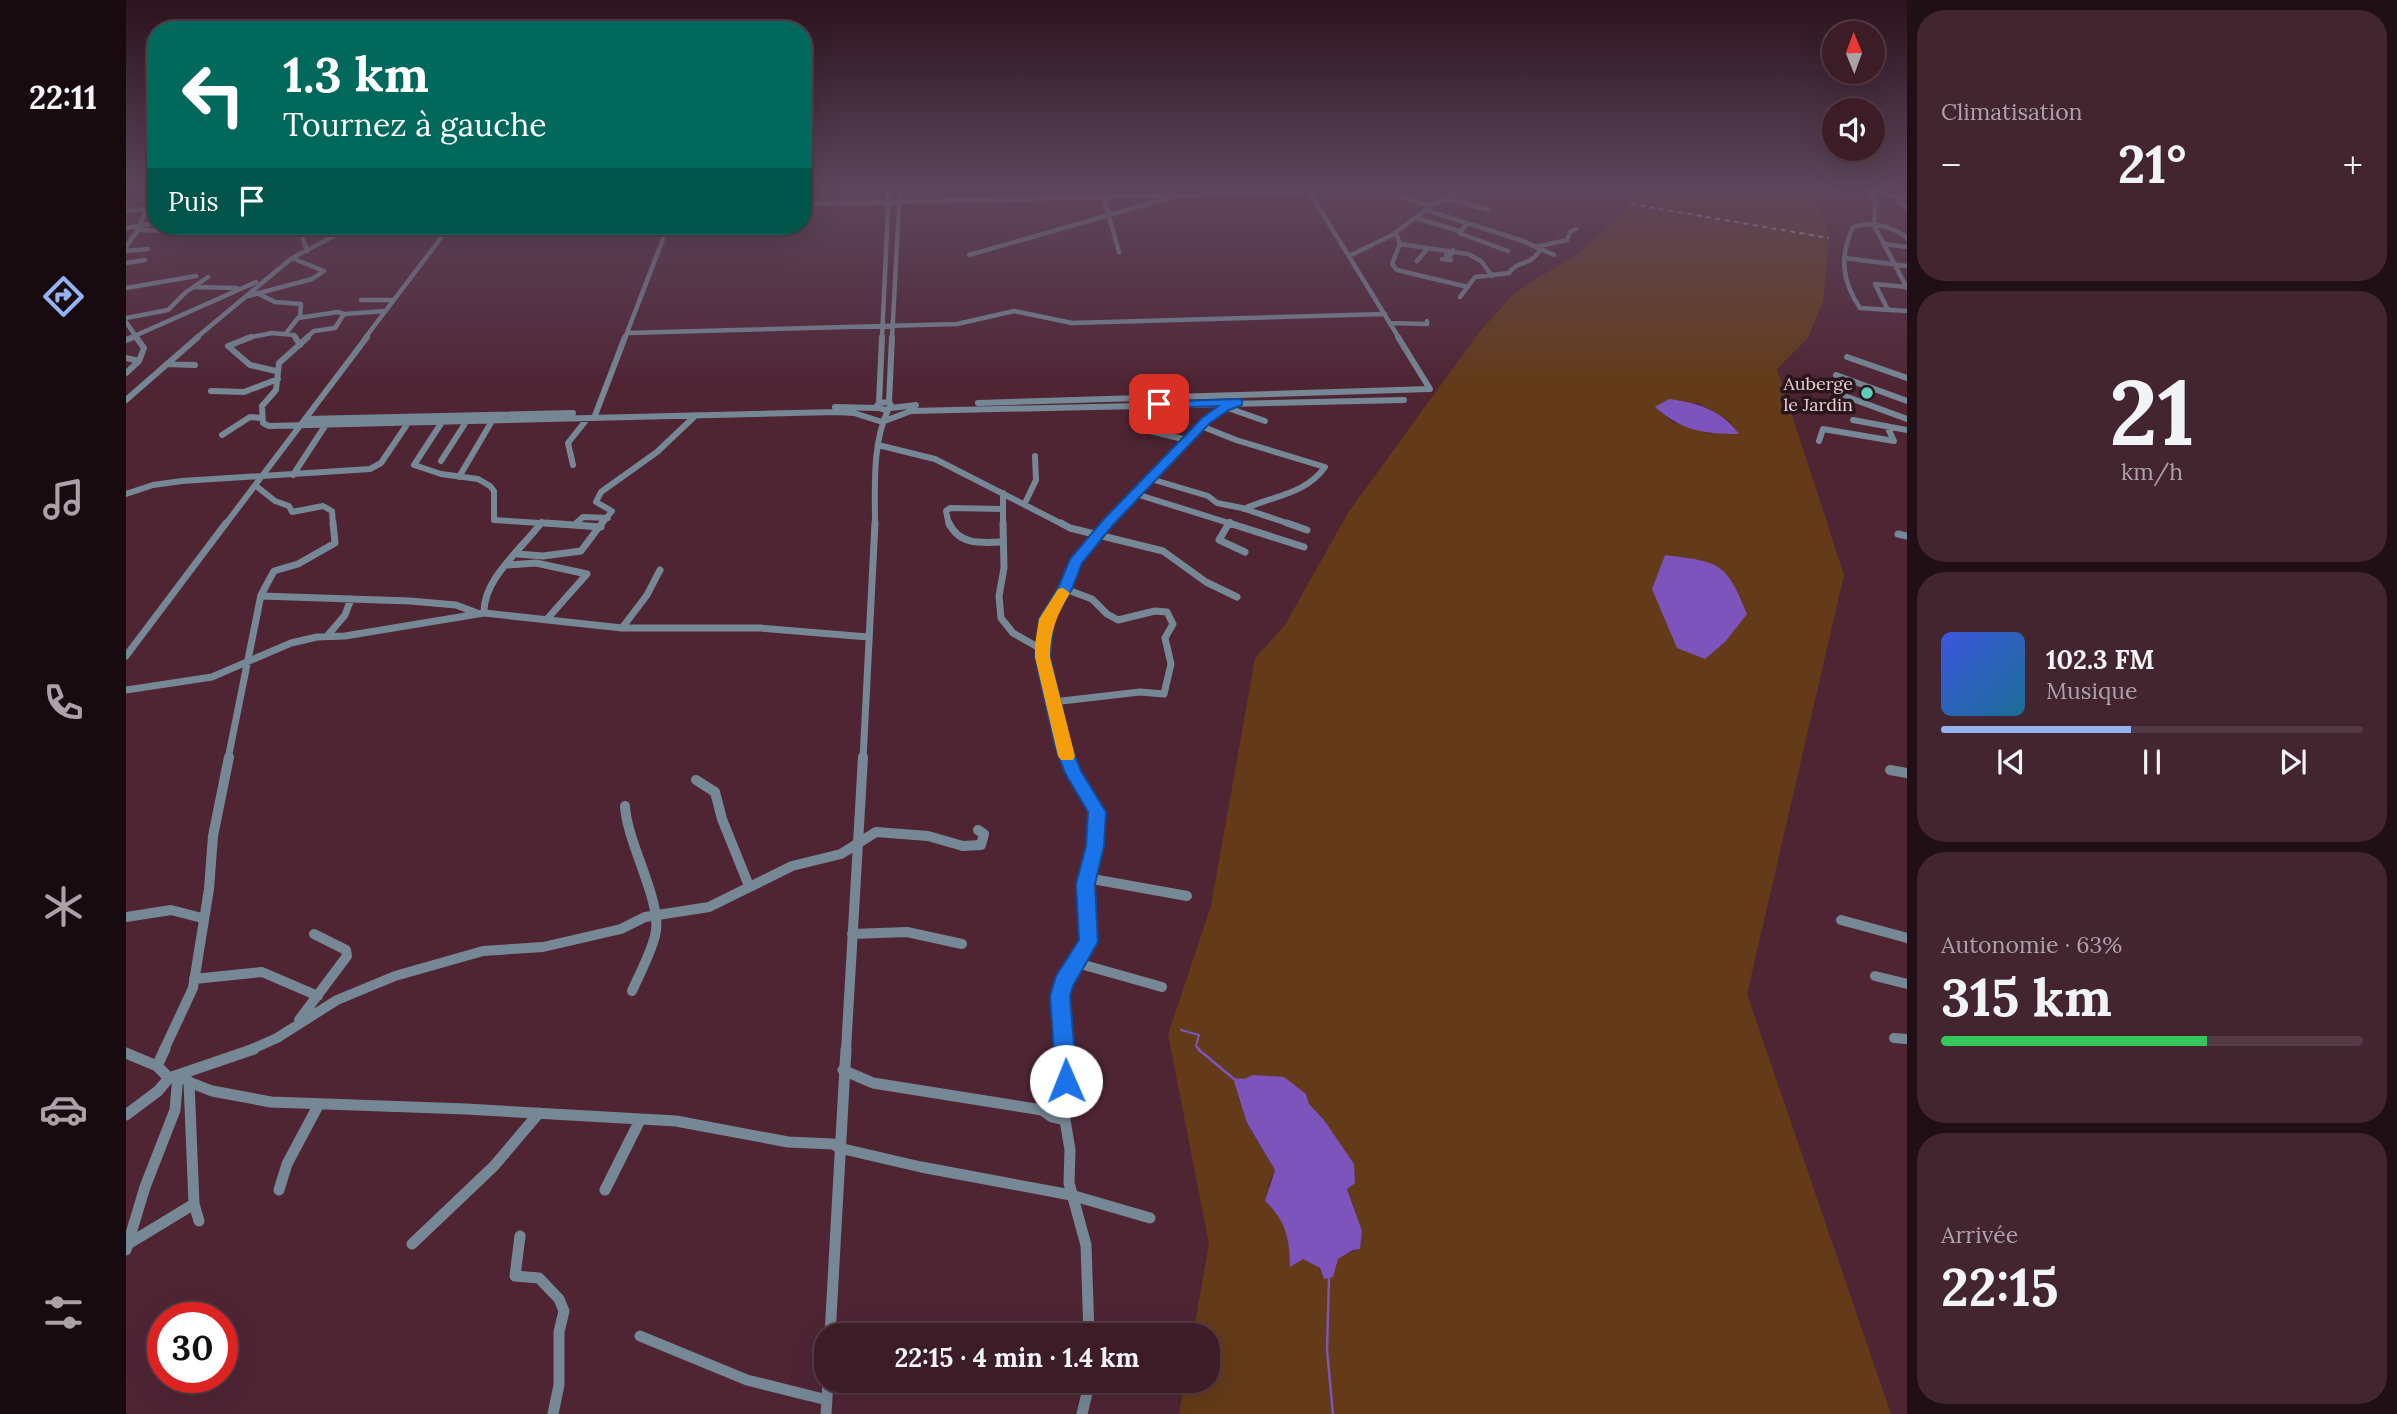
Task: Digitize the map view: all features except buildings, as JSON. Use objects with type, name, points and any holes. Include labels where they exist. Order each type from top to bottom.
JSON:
[{"type":"street","points":[[126,340],[265,278],[301,254]]},
{"type":"street","points":[[126,656],[428,254]]},
{"type":"street","points":[[573,466],[568,443],[592,417],[657,254]]},
{"type":"street","points":[[831,1323],[858,842],[885,254]]},
{"type":"street","points":[[890,406],[897,254]]},
{"type":"street","points":[[211,391],[244,391],[262,398],[261,418],[263,423],[269,426],[325,426],[856,407],[880,411],[890,406],[1430,389],[1349,256],[1353,254]]},
{"type":"street","points":[[1396,254],[1392,264],[1397,270],[1468,287]]},
{"type":"street","points":[[1417,261],[1423,254]]},
{"type":"street","points":[[1443,260],[1451,260],[1446,255],[1451,254]]},
{"type":"street","points":[[1466,254],[1476,257],[1492,276]]},
{"type":"street","points":[[1460,297],[1476,276],[1509,273],[1512,268],[1534,260],[1536,254]]},
{"type":"street","points":[[1845,254],[1844,281],[1860,308],[1907,311]]},
{"type":"street","points":[[1888,310],[1875,284],[1906,287],[1890,254]]},
{"type":"street","points":[[126,400],[245,297],[318,277],[324,271],[292,258]]},
{"type":"street","points":[[1845,258],[1907,266]]},
{"type":"street","points":[[126,263],[145,260]]},
{"type":"street","points":[[1520,266],[1528,270]]},
{"type":"street","points":[[126,288],[196,276]]},
{"type":"street","points":[[126,373],[139,361],[144,348],[126,321],[169,310],[208,277]]},
{"type":"street","points":[[254,293],[265,278]]},
{"type":"street","points":[[194,287],[242,288]]},
{"type":"street","points":[[254,293],[264,294],[275,302],[301,304],[300,317],[287,332]]},
{"type":"street","points":[[361,299],[393,300]]},
{"type":"street","points":[[300,317],[385,310]]},
{"type":"street","points":[[627,333],[957,324],[1014,311],[1072,323],[1385,314]]},
{"type":"street","points":[[263,402],[274,393],[279,363],[314,331],[335,328],[344,314]]},
{"type":"street","points":[[1390,323],[1427,324],[1427,321]]},
{"type":"street","points":[[277,375],[253,367],[228,347],[256,335],[287,332],[295,336],[300,345]]},
{"type":"street","points":[[1847,357],[1907,378]]},
{"type":"street","points":[[126,358],[139,361]]},
{"type":"street","points":[[167,364],[195,365]]},
{"type":"street","points":[[1836,374],[1907,401]]},
{"type":"street","points":[[244,391],[277,375]]},
{"type":"street","points":[[1831,391],[1907,419]]},
{"type":"street","points":[[305,419],[695,416],[1404,400]]},
{"type":"street","points":[[1088,1323],[1086,1245],[1071,1195],[1070,1150],[1065,1120],[1067,1062],[1060,996],[1063,983],[1089,942],[1087,878],[1095,846],[1097,812],[1070,766],[1053,702],[1043,650],[1046,619],[1065,589],[1075,562],[1098,535],[1201,426],[1225,407],[1238,402]]},
{"type":"street","points":[[880,411],[890,406]]},
{"type":"street","points":[[1225,407],[1265,421]]},
{"type":"street","points":[[1819,441],[1823,429],[1894,441],[1889,426],[1895,415]]},
{"type":"street","points":[[222,435],[250,416],[261,418]]},
{"type":"street","points":[[517,554],[543,556],[578,552],[612,511],[596,502],[601,492],[657,452],[695,416]]},
{"type":"street","points":[[1853,420],[1907,430]]},
{"type":"street","points":[[459,477],[492,421]]},
{"type":"street","points":[[442,422],[414,466],[477,479],[492,487],[494,520],[601,527]]},
{"type":"street","points":[[441,461],[466,422]]},
{"type":"street","points":[[126,494],[153,485],[262,474],[293,475],[377,467],[408,423]]},
{"type":"street","points":[[293,475],[325,426]]},
{"type":"street","points":[[1201,426],[1236,440],[1325,467],[1305,488],[1240,508],[1219,540],[1245,552]]},
{"type":"street","points":[[1146,430],[1187,440]]},
{"type":"street","points":[[878,445],[934,459],[1070,528],[1163,551],[1206,582],[1237,597]]},
{"type":"street","points":[[1025,503],[1036,480],[1035,456]]},
{"type":"street","points":[[1151,479],[1208,496],[1217,503],[1307,530]]},
{"type":"street","points":[[157,1066],[191,997],[209,888],[213,836],[261,596],[272,572],[309,559],[335,543],[332,511],[329,508],[323,506],[292,512],[289,506],[275,501],[255,485]]},
{"type":"street","points":[[1003,494],[1004,568],[999,596],[1000,618],[1013,633],[1043,650]]},
{"type":"street","points":[[1136,494],[1304,547]]},
{"type":"street","points":[[1002,509],[950,508],[946,511],[947,523],[959,538],[970,542],[1002,542]]},
{"type":"street","points":[[575,524],[580,517],[608,518]]},
{"type":"street","points":[[480,613],[495,575],[517,554],[542,522]]},
{"type":"street","points":[[1898,534],[1907,536]]},
{"type":"street","points":[[507,565],[536,563],[587,574],[547,619]]},
{"type":"street","points":[[622,628],[647,595],[660,570]]},
{"type":"street","points":[[1053,702],[1140,692],[1164,694],[1171,663],[1163,639],[1166,630],[1172,625],[1167,612],[1157,610],[1127,620],[1117,620],[1109,617],[1092,600],[1065,589]]},
{"type":"street","points":[[261,596],[351,598],[456,606],[480,613],[622,628],[760,628],[868,637]]},
{"type":"street","points":[[326,636],[345,615],[351,598]]},
{"type":"street","points":[[126,690],[205,679],[290,643],[480,613]]},
{"type":"street","points":[[1890,770],[1907,773]]},
{"type":"street","points":[[696,780],[715,792],[722,820],[750,886]]},
{"type":"street","points":[[625,806],[626,822],[657,916],[656,935],[632,991]]},
{"type":"street","points":[[126,1115],[179,1078],[277,1038],[337,1000],[423,967],[483,951],[542,947],[621,929],[645,917],[718,904],[792,866],[841,854],[876,832],[928,836],[974,847],[981,845],[984,839],[984,834],[978,830]]},
{"type":"street","points":[[1087,878],[1186,896]]},
{"type":"street","points":[[126,917],[171,911],[202,918]]},
{"type":"street","points":[[1841,920],[1907,938]]},
{"type":"street","points":[[852,934],[884,929],[899,930],[962,944]]},
{"type":"street","points":[[295,1025],[348,953],[314,934]]},
{"type":"street","points":[[1077,963],[1162,987]]},
{"type":"street","points":[[194,978],[262,972],[317,996]]},
{"type":"street","points":[[1875,976],[1907,984]]},
{"type":"street","points":[[1894,1038],[1907,1039]]},
{"type":"street","points":[[126,1053],[179,1078],[237,1097],[319,1104],[676,1121],[788,1142],[833,1144],[839,1148],[920,1167],[1071,1195],[1150,1218]]},
{"type":"street","points":[[843,1070],[873,1083],[1042,1111],[1065,1120]]},
{"type":"street","points":[[179,1078],[189,1122],[194,1204],[199,1221]]},
{"type":"street","points":[[127,1247],[145,1187],[175,1110],[179,1078]]},
{"type":"street","points":[[279,1190],[287,1164],[319,1104]]},
{"type":"street","points":[[412,1244],[494,1166],[539,1113]]},
{"type":"street","points":[[605,1190],[640,1120]]},
{"type":"street","points":[[127,1247],[194,1204]]},
{"type":"street","points":[[520,1236],[515,1276],[533,1276],[545,1281],[561,1303],[564,1315],[559,1333],[562,1343],[558,1372],[562,1385],[553,1414]]},
{"type":"street","points":[[640,1336],[686,1352],[759,1384],[826,1407]]},
{"type":"street","points":[[1082,1414],[1087,1393]]},
{"type":"shaded area","points":[[1576,254],[1827,254],[1823,301],[1808,338],[1777,369],[1844,575],[1747,994],[1891,1414],[1179,1414],[1183,1393],[1220,1393],[1220,1323],[1195,1323],[1209,1244],[1168,1034],[1211,906],[1255,658],[1285,625],[1348,513],[1480,331],[1515,293]],"holes":[[[1698,403],[1731,422],[1711,434],[1672,422],[1656,407]],[[1234,1078],[1306,1094],[1309,1104],[1324,1120],[1362,1231],[1360,1248],[1337,1259],[1324,1278],[1316,1266],[1303,1259],[1290,1266],[1290,1241],[1268,1185],[1275,1170],[1247,1124]]]},
{"type":"shaded area","points":[[1669,399],[1690,403],[1716,413],[1739,434],[1704,432],[1684,426],[1655,407]]},
{"type":"shaded area","points":[[1665,555],[1698,560],[1718,567],[1733,583],[1747,614],[1725,642],[1705,659],[1677,648],[1652,589]]},
{"type":"shaded area","points":[[1253,1075],[1284,1077],[1306,1094],[1309,1104],[1324,1120],[1354,1164],[1355,1183],[1347,1189],[1362,1231],[1360,1249],[1338,1259],[1333,1277],[1324,1279],[1320,1268],[1303,1259],[1290,1267],[1289,1248],[1282,1223],[1265,1201],[1275,1170],[1247,1123],[1233,1078],[1244,1079]]},
{"type":"waterway","points":[[1181,1030],[1199,1035],[1196,1046],[1200,1050]]},
{"type":"waterway","points":[[1198,1049],[1234,1079]]},
{"type":"waterway","points":[[1329,1277],[1327,1350],[1333,1414]]},
{"type":"slow traffic","points":[[1063,593],[1046,619],[1042,644],[1058,726],[1067,756]]},
{"type":"place","name":"Auberge le Jardin","points":[[1867,393]]},
{"type":"route","points":[[1066,1081],[1065,1033],[1060,996],[1063,983],[1089,942],[1086,884],[1095,846],[1097,812],[1087,791],[1073,773],[1063,746],[1043,657],[1043,635],[1046,619],[1065,589],[1075,562],[1109,522],[1206,420],[1238,402],[1159,404]]}]
